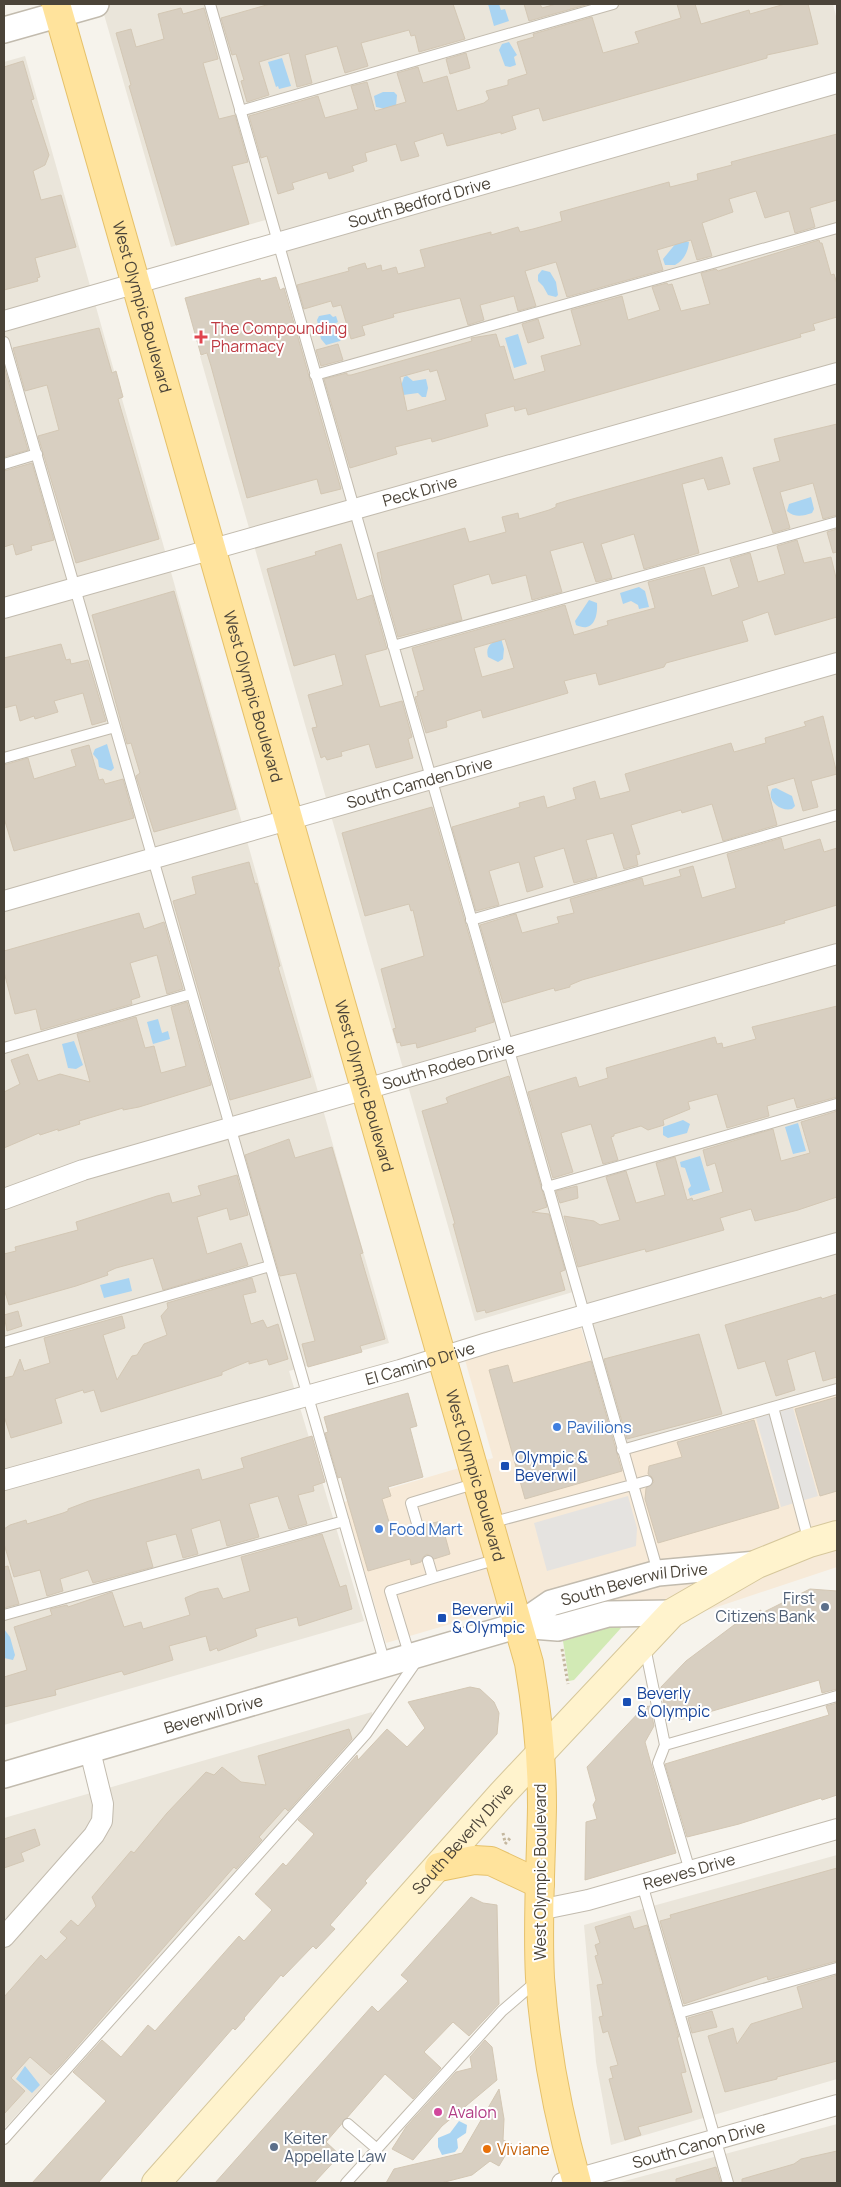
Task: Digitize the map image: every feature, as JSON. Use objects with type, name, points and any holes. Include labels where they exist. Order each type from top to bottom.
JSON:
[{"type":"main road","name":"West Olympic Boulevard","points":[[58,9],[519,1625],[536,1707],[539,1754],[542,1805],[539,1910],[540,1978],[554,2085],[572,2182]]},
{"type":"main road","name":"South Beverly Drive","points":[[156,2183],[539,1754],[672,1613],[757,1564],[809,1543],[837,1535]]},
{"type":"main road","points":[[439,1867],[474,1860],[491,1861],[540,1884]]},
{"type":"street","points":[[4,30],[58,9],[96,4]]},
{"type":"street","name":"South Bedford Drive","points":[[4,321],[837,83]]},
{"type":"street","name":"Peck Drive","points":[[4,608],[837,373]]},
{"type":"street","name":"South Camden Drive","points":[[4,901],[837,663]]},
{"type":"street","name":"South Rodeo Drive","points":[[4,1199],[83,1170],[837,954]]},
{"type":"street","name":"El Camino Drive","points":[[4,1480],[442,1357],[837,1243]]},
{"type":"street","name":"South Beverwil Drive","points":[[416,1656],[519,1625],[551,1602],[658,1573],[757,1564]]},
{"type":"street","name":"South Beverwil Drive","points":[[519,1625],[558,1628],[608,1614],[672,1613]]},
{"type":"street","name":"Beverwil Drive","points":[[4,1775],[416,1656]]},
{"type":"street","points":[[4,1937],[94,1835],[102,1820],[103,1804],[90,1751]]},
{"type":"street","name":"Reeves Drive","points":[[539,1910],[642,1884],[837,1829]]},
{"type":"street","name":"South Canon Drive","points":[[572,2182],[837,2105]]},
{"type":"lane","points":[[210,4],[658,1573]]},
{"type":"lane","points":[[240,111],[613,4]]},
{"type":"lane","points":[[315,375],[837,228]]},
{"type":"lane","points":[[4,342],[385,1665]]},
{"type":"lane","points":[[4,464],[37,454]]},
{"type":"lane","points":[[393,646],[837,522]]},
{"type":"lane","points":[[4,758],[114,727]]},
{"type":"lane","points":[[471,920],[837,815]]},
{"type":"lane","points":[[4,1048],[191,994]]},
{"type":"lane","points":[[547,1187],[837,1104]]},
{"type":"lane","points":[[4,1342],[270,1266]]},
{"type":"lane","points":[[622,1450],[837,1389]]},
{"type":"lane","points":[[772,1407],[809,1543]]},
{"type":"lane","points":[[489,1524],[647,1481]]},
{"type":"lane","points":[[418,1527],[411,1503],[478,1483]]},
{"type":"lane","points":[[4,1615],[344,1520]]},
{"type":"lane","points":[[4,2139],[366,1734],[416,1656],[390,1591],[500,1559]]},
{"type":"lane","points":[[428,1561],[433,1578]]},
{"type":"lane","points":[[644,1643],[665,1745],[658,1763],[690,1870]]},
{"type":"lane","points":[[665,1745],[837,1696]]},
{"type":"lane","points":[[642,1884],[728,2183]]},
{"type":"lane","points":[[679,2013],[837,1968]]},
{"type":"lane","points":[[346,2183],[502,2010],[540,1978]]},
{"type":"lane","points":[[348,2124],[377,2149]]},
{"type":"path","points":[[561,1645],[568,1684]]},
{"type":"path","points":[[503,1833],[506,1843],[511,1837]]},
{"type":"shaded area","points":[[101,4],[833,4],[837,20],[837,1383],[626,1445],[583,1289],[475,1321],[200,356],[306,323],[276,217],[171,247]]},
{"type":"shaded area","points":[[25,56],[389,1343],[289,1371],[364,1621],[4,1725],[4,62]]},
{"type":"shaded area","points":[[581,1328],[619,1455],[837,1394],[837,1567],[702,1612],[525,1602],[386,1643],[344,1502],[493,1458],[465,1360]]},
{"type":"shaded area","points":[[793,1408],[818,1496],[781,1507],[756,1418]]},
{"type":"shaded area","points":[[628,1496],[637,1528],[636,1546],[547,1571],[534,1523]]},
{"type":"shaded area","points":[[372,1712],[373,1721],[4,2129],[4,1818]]},
{"type":"shaded area","points":[[837,1855],[837,2079],[611,2145],[596,2062],[584,1925]]},
{"type":"shaded area","points":[[837,2124],[837,2183],[621,2182]]},
{"type":"green space","points":[[618,1625],[621,1628],[574,1680],[569,1681],[563,1641]]},
{"type":"water","points":[[488,4],[499,4],[501,10],[505,9],[509,21],[494,26]]},
{"type":"water","points":[[509,42],[517,55],[514,57],[516,65],[510,67],[505,66],[499,50],[502,44]]},
{"type":"water","points":[[282,58],[291,86],[279,89],[278,86],[276,87],[268,62]]},
{"type":"water","points":[[383,92],[394,92],[397,95],[396,106],[386,109],[376,107],[374,96]]},
{"type":"water","points":[[677,242],[689,242],[687,252],[683,258],[675,265],[665,265],[663,259]]},
{"type":"water","points":[[542,270],[550,272],[556,282],[558,295],[556,297],[548,295],[538,281],[538,275]]},
{"type":"water","points":[[330,314],[333,317],[336,316],[338,322],[334,324],[343,337],[340,341],[326,345],[321,339],[317,320],[319,316]]},
{"type":"water","points":[[518,334],[527,364],[514,368],[505,338]]},
{"type":"water","points":[[407,376],[413,381],[426,379],[428,388],[426,397],[422,397],[418,393],[403,395],[401,386],[404,377]]},
{"type":"water","points":[[811,497],[814,509],[812,513],[799,516],[787,511],[789,504]]},
{"type":"water","points":[[639,587],[645,591],[649,607],[639,609],[638,605],[631,601],[623,604],[620,593]]},
{"type":"water","points":[[589,600],[597,603],[597,613],[593,622],[587,627],[576,625],[575,621]]},
{"type":"water","points":[[501,638],[504,649],[503,659],[498,662],[488,657],[487,653],[488,647]]},
{"type":"water","points":[[107,744],[114,768],[111,771],[99,767],[98,760],[93,754],[95,749]]},
{"type":"water","points":[[776,788],[792,796],[795,806],[792,809],[783,809],[776,805],[771,798],[771,793],[772,789]]},
{"type":"water","points":[[158,1019],[162,1033],[168,1031],[170,1039],[153,1044],[147,1022]]},
{"type":"water","points":[[74,1041],[83,1065],[76,1069],[68,1068],[62,1044]]},
{"type":"water","points":[[683,1120],[690,1124],[687,1133],[668,1138],[663,1135],[663,1127]]},
{"type":"water","points":[[798,1123],[806,1151],[793,1154],[785,1127]]},
{"type":"water","points":[[700,1156],[710,1190],[690,1196],[688,1189],[691,1186],[685,1168],[681,1167],[680,1162]]},
{"type":"water","points":[[129,1278],[132,1291],[104,1298],[100,1285]]},
{"type":"water","points":[[4,1629],[10,1637],[15,1655],[13,1660],[4,1658]]},
{"type":"water","points":[[25,2066],[40,2085],[32,2093],[16,2079]]},
{"type":"water","points":[[459,2121],[467,2125],[466,2133],[457,2139],[458,2148],[455,2152],[442,2155],[438,2147],[438,2138],[450,2133]]},
{"type":"building","points":[[270,4],[453,4],[465,39],[419,52],[415,35],[411,36],[409,30],[361,43],[368,66],[345,73],[337,46],[305,55],[312,83],[297,87],[289,53],[259,62],[269,95],[247,102],[241,81],[244,80],[236,54],[232,55],[221,18]]},
{"type":"building","points":[[524,4],[540,4],[542,8],[556,4],[589,4],[529,21]]},
{"type":"building","points":[[677,4],[695,4],[701,24],[749,10],[750,14],[785,4],[808,4],[818,44],[767,55],[767,58],[543,121],[539,108],[512,116],[516,129],[501,134],[501,132],[447,146],[443,133],[414,142],[419,156],[401,161],[396,144],[365,153],[367,161],[352,166],[354,171],[329,179],[327,172],[292,183],[294,189],[278,194],[267,156],[261,158],[249,116],[318,96],[325,118],[358,109],[351,86],[367,82],[375,111],[406,102],[397,73],[418,67],[423,83],[447,76],[457,111],[484,103],[489,99],[486,91],[508,85],[508,80],[527,74],[517,42],[534,37],[533,34],[592,17],[603,53],[639,43],[635,32],[681,18]]},
{"type":"building","points":[[181,8],[183,14],[204,8],[218,59],[203,63],[219,119],[235,115],[248,162],[232,166],[249,224],[176,245],[129,86],[131,85],[116,33],[131,29],[136,47],[164,39],[158,14]]},
{"type":"building","points":[[466,53],[470,68],[450,74],[446,59]]},
{"type":"building","points":[[23,61],[34,99],[31,100],[49,155],[45,165],[33,171],[41,200],[61,195],[76,247],[35,258],[40,277],[37,278],[38,281],[4,290],[4,67]]},
{"type":"building","points":[[837,134],[837,200],[810,208],[815,227],[795,233],[789,211],[765,218],[756,191],[729,199],[733,212],[702,223],[712,256],[697,260],[691,240],[657,250],[663,270],[567,297],[556,262],[525,271],[536,306],[518,311],[514,296],[480,305],[484,320],[468,325],[460,298],[393,314],[394,317],[362,326],[365,335],[351,339],[341,305],[333,307],[331,301],[304,309],[297,285],[349,271],[348,268],[365,263],[367,269],[381,265],[382,271],[396,267],[398,274],[425,267],[420,250],[491,232],[491,235],[518,227],[520,232],[562,221],[560,212],[669,182],[670,187],[698,180],[697,174],[732,165],[731,162]]},
{"type":"building","points":[[819,240],[822,243],[831,275],[834,274],[837,284],[837,317],[813,324],[815,330],[800,334],[801,337],[528,415],[526,408],[515,411],[514,406],[485,414],[488,426],[432,442],[431,438],[395,447],[397,454],[350,468],[324,379],[347,373],[347,375],[351,375],[472,341],[471,338],[496,334],[500,347],[504,346],[514,380],[545,371],[541,356],[581,345],[571,310],[622,296],[628,320],[660,310],[652,287],[667,283],[668,285],[672,284],[681,311],[710,304],[701,273],[716,269],[718,271]],"holes":[[[429,369],[430,372],[437,370],[446,400],[407,411],[400,377]]]},
{"type":"building","points":[[276,277],[280,290],[284,288],[341,489],[321,494],[317,479],[247,498],[207,353],[201,355],[185,298],[260,278],[261,281]]},
{"type":"building","points":[[538,319],[544,338],[528,343],[522,324]]},
{"type":"building","points":[[99,328],[112,373],[116,371],[123,397],[118,399],[159,539],[76,563],[38,436],[59,430],[47,385],[25,391],[13,348]]},
{"type":"building","points":[[338,344],[343,360],[321,366],[316,350]]},
{"type":"building","points":[[4,366],[28,450],[4,457]]},
{"type":"building","points":[[837,424],[837,515],[823,519],[813,483],[780,492],[790,528],[773,533],[753,468],[780,461],[774,439]]},
{"type":"building","points":[[722,457],[730,484],[708,490],[704,478],[682,484],[699,553],[644,569],[634,534],[601,544],[612,578],[596,582],[583,542],[550,551],[562,592],[532,600],[526,575],[492,584],[489,574],[453,585],[462,620],[398,637],[382,580],[377,553],[465,528],[469,542],[506,532],[502,517],[518,513],[519,519],[549,510],[556,507],[556,504],[569,500]]},
{"type":"building","points":[[32,463],[54,540],[31,546],[32,550],[16,555],[13,544],[4,547],[4,471]]},
{"type":"building","points":[[837,529],[837,552],[833,553],[827,532]]},
{"type":"building","points":[[797,540],[804,563],[831,557],[837,582],[837,617],[775,635],[768,612],[742,621],[748,641],[666,663],[664,667],[599,685],[596,673],[564,681],[568,693],[483,718],[481,710],[446,721],[447,727],[426,733],[415,697],[418,696],[417,692],[424,690],[412,648],[565,605],[574,635],[608,625],[607,621],[655,608],[648,582],[704,567],[712,596],[739,587],[730,559],[750,553],[758,582],[785,574],[777,546]],"holes":[[[505,639],[514,668],[482,677],[474,648]]]},
{"type":"building","points":[[341,544],[357,600],[372,595],[387,649],[365,655],[380,707],[402,701],[412,737],[408,739],[413,758],[376,768],[369,744],[341,752],[342,756],[327,760],[325,756],[321,758],[312,728],[317,727],[308,695],[343,685],[335,654],[294,666],[267,569],[316,555],[315,552]]},
{"type":"building","points":[[174,591],[236,809],[154,832],[136,776],[140,773],[131,743],[127,744],[92,615]]},
{"type":"building","points":[[61,644],[66,660],[70,659],[71,664],[88,660],[106,721],[92,725],[83,693],[54,701],[58,712],[35,719],[34,716],[20,721],[16,705],[4,708],[4,658]]},
{"type":"building","points":[[823,716],[837,774],[811,781],[818,807],[803,811],[794,778],[767,786],[777,825],[723,841],[712,804],[682,813],[681,810],[631,825],[640,854],[636,855],[638,865],[624,869],[613,833],[586,840],[597,877],[574,883],[564,848],[534,857],[543,887],[527,892],[519,862],[489,871],[499,905],[476,911],[452,827],[520,807],[519,803],[544,796],[547,808],[576,799],[573,788],[595,781],[600,799],[630,791],[625,774],[731,743],[734,752],[766,743],[765,738],[806,726],[804,722]]},
{"type":"building","points":[[89,745],[99,780],[103,779],[105,784],[123,779],[134,818],[14,851],[4,818],[4,765],[28,758],[34,779],[76,766],[71,750]]},
{"type":"building","points":[[432,807],[494,1022],[475,1028],[476,1031],[417,1048],[416,1043],[401,1046],[400,1042],[397,1043],[393,1029],[396,1028],[381,969],[424,956],[413,910],[411,911],[409,904],[365,916],[342,833]]},
{"type":"building","points":[[781,838],[784,850],[820,839],[824,852],[837,848],[837,905],[784,921],[785,923],[582,980],[570,985],[570,987],[555,991],[554,988],[503,1003],[480,925],[516,914],[522,933],[559,923],[557,917],[574,913],[570,899],[642,878],[644,886],[681,876],[679,870],[693,866],[702,898],[736,888],[727,854]]},
{"type":"building","points":[[249,862],[255,884],[257,883],[280,966],[278,967],[311,1077],[230,1100],[173,901],[196,894],[192,877]]},
{"type":"building","points":[[139,913],[144,929],[164,922],[183,989],[167,994],[157,955],[130,963],[140,997],[131,1000],[132,1004],[41,1030],[36,1009],[15,1014],[4,972],[4,951]]},
{"type":"building","points":[[187,1002],[211,1085],[139,1107],[123,1110],[123,1108],[79,1121],[80,1124],[58,1131],[58,1129],[40,1135],[39,1133],[4,1148],[4,1092],[20,1084],[11,1060],[28,1054],[38,1081],[60,1074],[90,1082],[77,1034],[136,1017],[145,1048],[154,1046],[161,1073],[186,1066],[171,1007]]},
{"type":"building","points":[[837,1006],[837,1097],[797,1108],[794,1098],[767,1106],[769,1116],[727,1128],[717,1094],[688,1102],[690,1109],[663,1120],[664,1125],[648,1130],[641,1126],[614,1134],[611,1137],[618,1160],[603,1164],[591,1124],[561,1133],[573,1172],[553,1178],[528,1092],[576,1077],[579,1087],[608,1078],[606,1068],[715,1037],[717,1044],[722,1043],[723,1048],[756,1039],[752,1027]]},
{"type":"building","points":[[509,1076],[547,1207],[532,1212],[549,1214],[565,1270],[560,1272],[565,1290],[486,1313],[485,1310],[477,1312],[453,1224],[455,1224],[422,1111],[448,1103],[446,1098],[450,1096]]},
{"type":"building","points":[[837,1111],[837,1197],[798,1210],[755,1221],[751,1209],[720,1218],[724,1230],[646,1252],[645,1249],[578,1267],[564,1216],[594,1221],[600,1225],[620,1220],[606,1177],[626,1171],[636,1203],[665,1195],[656,1163],[675,1157],[687,1200],[692,1198],[693,1201],[723,1192],[715,1163],[707,1166],[703,1150],[773,1129],[781,1161],[810,1153],[801,1122]]},
{"type":"building","points":[[289,1139],[295,1158],[332,1147],[363,1253],[360,1254],[385,1339],[360,1346],[362,1352],[308,1367],[302,1344],[315,1341],[296,1273],[280,1276],[245,1155]]},
{"type":"building","points":[[237,1175],[248,1215],[230,1220],[227,1208],[197,1217],[207,1254],[241,1243],[248,1265],[163,1290],[153,1258],[116,1268],[107,1272],[108,1275],[76,1286],[9,1305],[4,1289],[4,1254],[16,1251],[15,1247],[78,1230],[76,1222],[157,1196],[169,1193],[172,1203],[201,1195],[198,1186]]},
{"type":"building","points":[[577,1186],[578,1198],[560,1203],[556,1191]]},
{"type":"building","points":[[252,1278],[256,1292],[243,1295],[251,1324],[263,1320],[267,1328],[278,1324],[288,1359],[269,1365],[267,1359],[249,1364],[249,1361],[222,1372],[222,1375],[101,1412],[94,1390],[84,1393],[83,1390],[55,1399],[62,1423],[11,1438],[4,1416],[4,1378],[13,1376],[20,1359],[24,1371],[50,1363],[44,1338],[122,1316],[125,1328],[103,1335],[117,1380],[132,1356],[137,1355],[144,1344],[167,1335],[161,1316],[168,1308],[167,1303]]},
{"type":"building","points":[[837,1294],[837,1377],[823,1381],[815,1351],[787,1360],[795,1390],[776,1396],[765,1361],[738,1369],[725,1325]]},
{"type":"building","points":[[18,1311],[22,1326],[7,1331],[4,1315]]},
{"type":"building","points":[[699,1334],[722,1414],[627,1439],[604,1359]]},
{"type":"building","name":"Pavilions","points":[[591,1361],[622,1471],[525,1499],[489,1370],[508,1365],[513,1383]]},
{"type":"building","points":[[408,1393],[417,1426],[410,1428],[423,1477],[388,1487],[391,1496],[382,1499],[393,1535],[412,1529],[419,1534],[423,1531],[425,1525],[441,1521],[450,1554],[434,1559],[427,1554],[421,1562],[411,1565],[410,1559],[368,1571],[341,1477],[338,1478],[325,1433],[328,1432],[324,1417]]},
{"type":"building","points":[[837,1397],[837,1491],[820,1496],[795,1409]]},
{"type":"building","points":[[754,1420],[779,1508],[658,1543],[645,1499],[646,1488],[654,1482],[648,1474],[649,1466],[682,1457],[677,1442]]},
{"type":"building","points":[[312,1436],[325,1482],[313,1486],[314,1491],[298,1495],[307,1524],[289,1529],[278,1496],[249,1504],[259,1537],[227,1546],[220,1520],[191,1529],[198,1554],[183,1558],[176,1534],[146,1542],[153,1567],[93,1583],[88,1570],[60,1579],[63,1591],[47,1596],[40,1570],[14,1577],[4,1544],[4,1529],[10,1525],[26,1520],[27,1524],[63,1513],[68,1511],[68,1509],[89,1501],[199,1469],[202,1480],[244,1468],[241,1458]]},
{"type":"building","points":[[322,1534],[340,1587],[346,1585],[352,1609],[299,1626],[297,1617],[255,1629],[257,1636],[218,1651],[217,1648],[210,1651],[206,1636],[169,1646],[173,1660],[124,1675],[122,1671],[55,1690],[56,1695],[4,1707],[4,1677],[27,1670],[14,1627],[52,1615],[50,1609],[67,1605],[68,1607],[112,1592],[124,1627],[141,1622],[143,1629],[190,1615],[185,1598],[199,1592],[218,1588],[223,1599],[250,1591],[241,1557]]},
{"type":"building","points":[[8,1566],[19,1604],[4,1608],[4,1567]]},
{"type":"building","points":[[810,1589],[837,1591],[837,1689],[822,1693],[819,1680],[709,1712],[702,1708],[695,1717],[682,1719],[666,1715],[661,1687],[686,1661],[734,1625],[761,1610],[760,1614]]},
{"type":"building","points":[[470,1687],[480,1689],[494,1702],[499,1713],[497,1734],[365,1881],[367,1883],[330,1925],[335,1929],[316,1949],[313,1946],[283,1977],[281,1975],[245,2019],[235,2030],[233,2028],[98,2183],[32,2183],[106,2101],[73,2072],[102,2040],[121,2057],[148,2025],[155,2031],[239,1936],[244,1941],[272,1910],[255,1894],[283,1863],[286,1866],[314,1834],[298,1820],[357,1755],[358,1760],[387,1729],[407,1747],[425,1728],[408,1702]]},
{"type":"building","points":[[837,1703],[837,1795],[822,1800],[821,1798],[739,1824],[687,1837],[665,1764],[829,1715],[826,1706]]},
{"type":"building","points":[[650,1706],[654,1726],[645,1742],[676,1853],[585,1880],[586,1822],[597,1819],[593,1805],[596,1800],[587,1767],[644,1707]]},
{"type":"building","points":[[349,1729],[352,1739],[288,1811],[285,1808],[259,1837],[262,1840],[236,1869],[234,1867],[60,2066],[51,2075],[30,2057],[11,2078],[25,2091],[4,2114],[4,1997],[41,1955],[46,1960],[67,1938],[60,1932],[71,1920],[78,1926],[96,1906],[92,1897],[131,1851],[134,1853],[167,1813],[206,1772],[214,1775],[222,1767],[241,1782],[266,1785],[258,1756]]},
{"type":"building","points":[[35,1829],[40,1845],[21,1853],[24,1861],[4,1868],[4,1839]]},
{"type":"building","points":[[837,1868],[837,1961],[768,1980],[767,1976],[684,2004],[660,1921],[671,1918],[670,1915]]},
{"type":"building","points":[[471,1897],[483,1903],[497,1905],[499,2004],[469,2036],[453,2022],[424,2052],[441,2068],[413,2099],[385,2074],[326,2142],[340,2155],[314,2183],[215,2183],[372,2006],[378,2012],[408,1981],[401,1975]]},
{"type":"building","points":[[630,1916],[634,1929],[647,1925],[679,2037],[677,2037],[686,2072],[681,2073],[692,2112],[638,2127],[641,2135],[625,2140],[609,2079],[613,2078],[610,2067],[618,2065],[608,2031],[603,2033],[599,2017],[603,2016],[597,1985],[603,1984],[595,1956],[598,1955],[595,1945],[600,1943],[595,1927]]},
{"type":"building","points":[[837,1975],[837,2061],[725,2092],[708,2036],[733,2028],[737,2044],[751,2024],[803,2008],[797,1987]]},
{"type":"building","points":[[712,2011],[717,2027],[692,2033],[688,2018]]},
{"type":"building","points":[[485,2040],[492,2047],[497,2080],[442,2126],[413,2160],[392,2149],[406,2127],[456,2072],[472,2068],[470,2057]]},
{"type":"building","points":[[499,2089],[504,2119],[503,2140],[512,2144],[499,2166],[490,2161],[472,2175],[441,2183],[386,2183],[394,2169],[462,2153]]},
{"type":"building","points":[[837,2151],[837,2183],[742,2183],[742,2179],[794,2164],[801,2159]]},
{"type":"building","points":[[716,2167],[721,2183],[676,2183],[676,2179]]},
{"type":"place","name":"The Compounding Pharmacy","points":[[201,337]]},
{"type":"place","name":"Pavilions","points":[[557,1427]]},
{"type":"place","name":"Olympic & Beverwil","points":[[505,1466]]},
{"type":"place","name":"Food Mart","points":[[379,1529]]},
{"type":"place","name":"First Citizens Bank","points":[[825,1607]]},
{"type":"place","name":"Beverwil & Olympic","points":[[442,1618]]},
{"type":"place","name":"Beverly & Olympic","points":[[627,1702]]},
{"type":"place","name":"Avalon","points":[[438,2112]]},
{"type":"place","name":"Keiter Appellate Law","points":[[274,2147]]},
{"type":"place","name":"Viviane","points":[[487,2149]]}]
